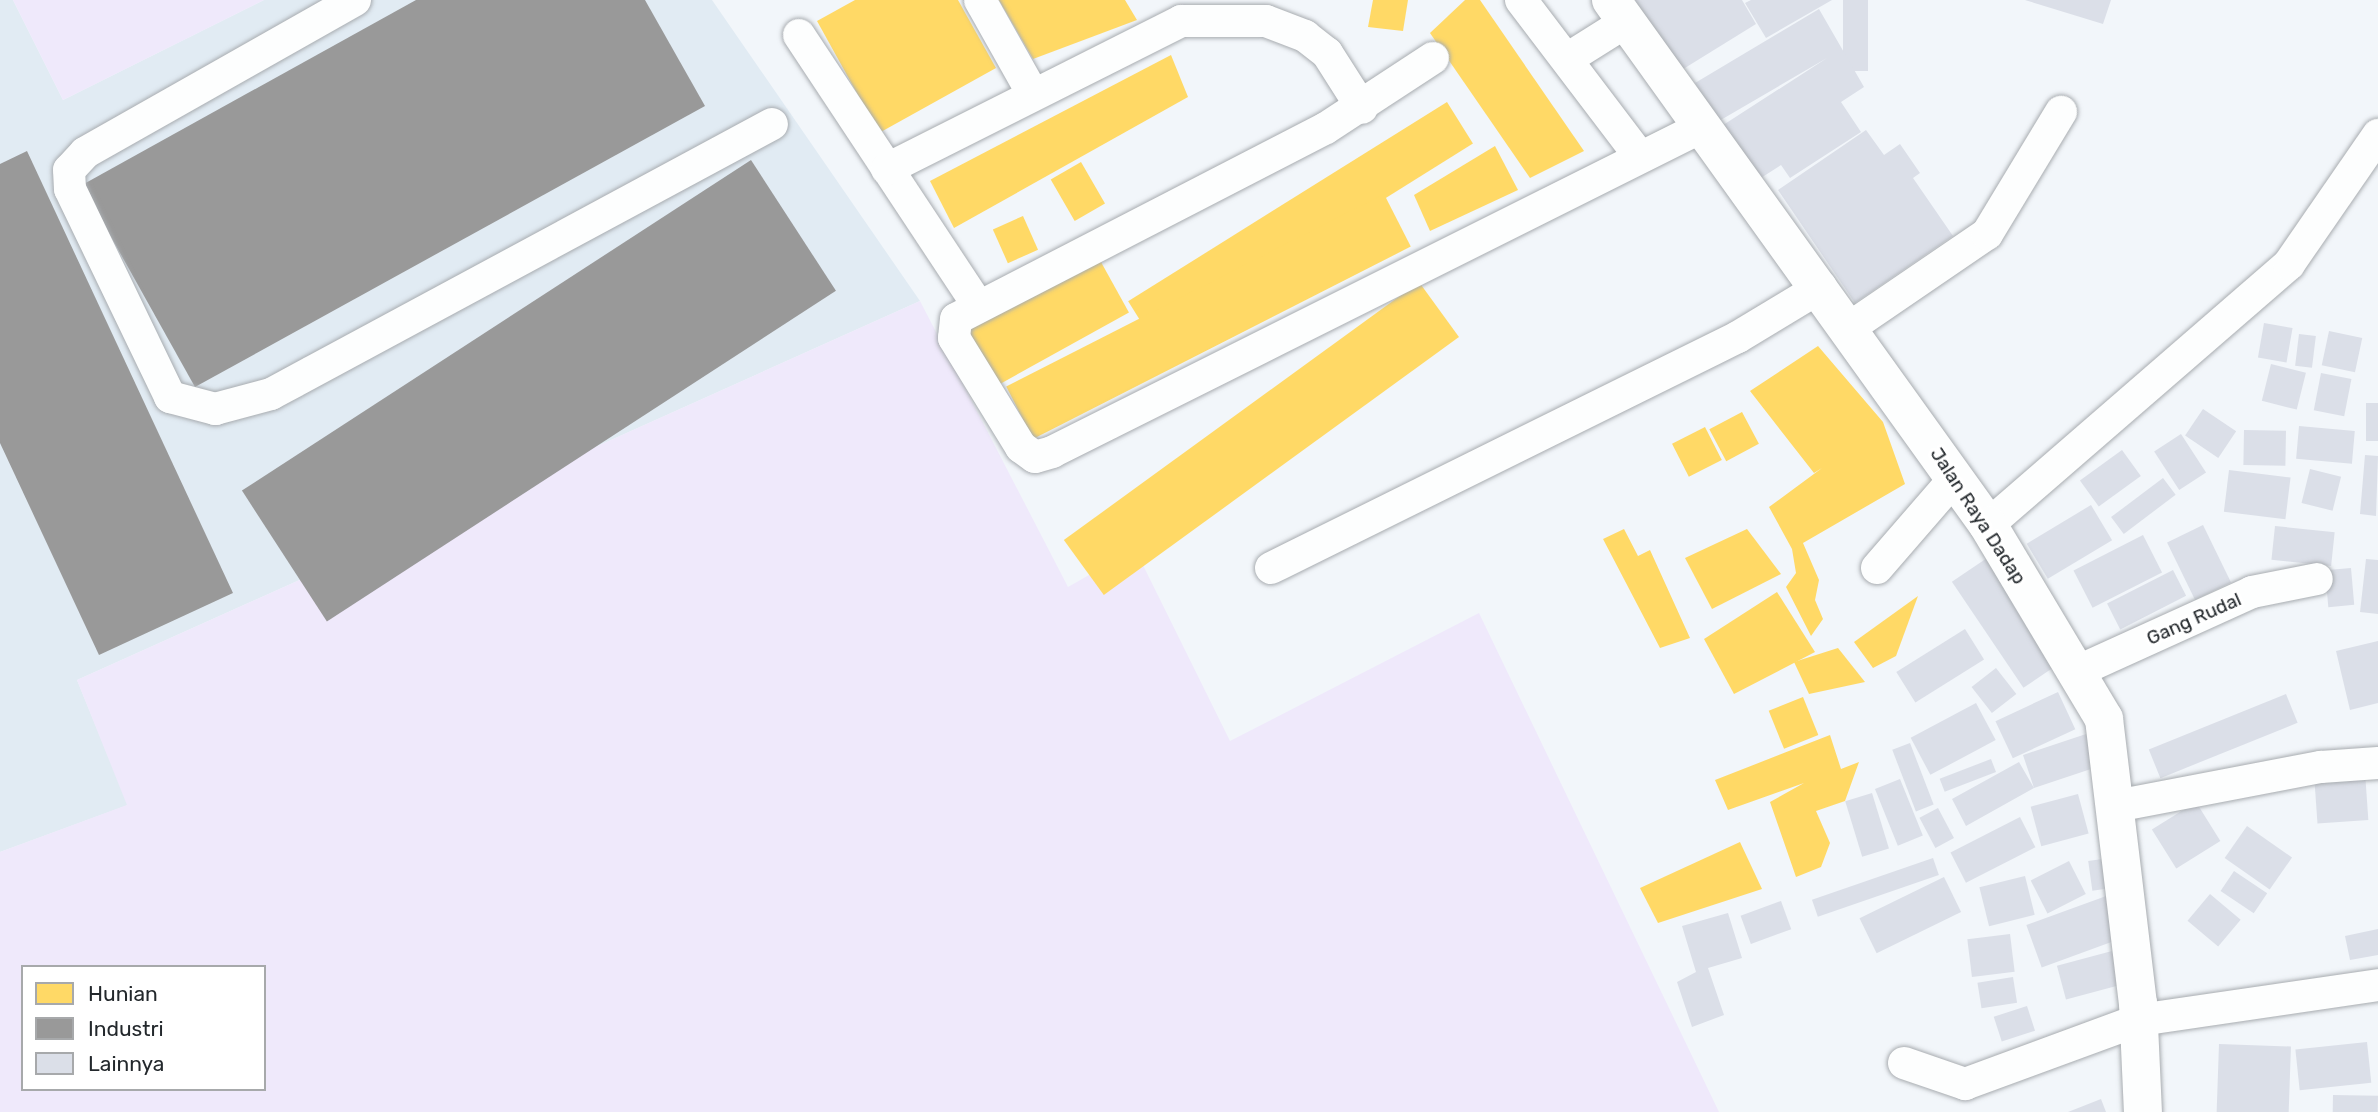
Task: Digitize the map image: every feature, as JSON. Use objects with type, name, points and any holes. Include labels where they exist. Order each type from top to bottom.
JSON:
[{"type":"main road","name":"Jalan Raya Dadap","points":[[1619,11],[1698,129],[1821,288],[1988,525],[2104,719],[2139,1020],[2143,1112]]},
{"type":"street","points":[[355,0],[85,153],[69,170],[69,189],[170,397],[215,409],[271,394],[772,124]]},
{"type":"street","points":[[980,0],[1033,94]]},
{"type":"street","points":[[1529,3],[1640,157]]},
{"type":"street","points":[[887,169],[1033,94],[1174,11],[1266,21],[1305,36],[1327,52],[1362,108]]},
{"type":"street","points":[[1567,59],[1619,11]]},
{"type":"street","points":[[799,35],[978,305]]},
{"type":"street","points":[[1433,58],[1362,108],[978,305],[956,319],[954,338],[1021,447],[1035,457],[1698,129]]},
{"type":"street","points":[[1849,328],[1987,234],[2061,112]]},
{"type":"street","points":[[1988,525],[2289,264],[2378,135]]},
{"type":"street","points":[[1271,568],[1738,337],[1821,288]]},
{"type":"street","points":[[1877,568],[1955,478]]},
{"type":"street","name":"Gang Rudal","points":[[2076,672],[2252,592],[2317,579]]},
{"type":"street","points":[[2116,806],[2374,765]]},
{"type":"street","points":[[1903,1063],[1965,1084],[2139,1020],[2378,985]]},
{"type":"shaded area","points":[[0,0],[13,0],[63,100],[264,0],[712,0],[920,301],[77,680],[128,805],[0,852]]},
{"type":"shaded area","points":[[13,0],[264,0],[63,100]]},
{"type":"shaded area","points":[[920,301],[1068,587],[1135,549],[1230,741],[1479,613],[1719,1112],[0,1112],[0,852],[127,805],[77,680]]},
{"type":"building: Hunian","points":[[855,0],[958,0],[996,68],[879,133],[817,21]]},
{"type":"building: Hunian","points":[[999,0],[1125,0],[1137,20],[1033,59]]},
{"type":"building: Hunian","points":[[1373,0],[1408,0],[1403,31],[1368,27]]},
{"type":"building: Hunian","points":[[1465,0],[1480,0],[1584,151],[1530,178],[1430,33]]},
{"type":"building: Hunian","points":[[1171,55],[1188,97],[954,228],[930,181]]},
{"type":"building: Hunian","points":[[1447,102],[1473,144],[1154,343],[1128,301]]},
{"type":"building: Hunian","points":[[1495,146],[1518,190],[1430,231],[1414,195]]},
{"type":"building: Hunian","points":[[1081,162],[1105,204],[1075,221],[1051,180]]},
{"type":"building: Hunian","points":[[1384,194],[1411,247],[1033,439],[1006,386]]},
{"type":"building: Hunian","points":[[1023,216],[1038,250],[1008,263],[993,229]]},
{"type":"building: Hunian","points":[[1096,253],[1129,312],[996,386],[963,327]]},
{"type":"building: Hunian","points":[[1419,282],[1459,337],[1104,595],[1064,540]]},
{"type":"building: Hunian","points":[[1818,346],[1883,422],[1905,484],[1803,543],[1819,580],[1815,600],[1823,619],[1811,636],[1786,587],[1796,573],[1792,549],[1769,507],[1822,468],[1814,473],[1750,391]]},
{"type":"building: Hunian","points":[[1742,412],[1759,444],[1726,461],[1709,429]]},
{"type":"building: Hunian","points":[[1705,427],[1722,460],[1689,477],[1672,444]]},
{"type":"building: Hunian","points":[[1624,529],[1638,556],[1650,550],[1690,638],[1660,648],[1603,539]]},
{"type":"building: Hunian","points":[[1747,529],[1781,574],[1712,609],[1685,558]]},
{"type":"building: Hunian","points":[[1777,592],[1815,652],[1734,694],[1704,639]]},
{"type":"building: Hunian","points":[[1918,596],[1896,656],[1873,668],[1854,642]]},
{"type":"building: Hunian","points":[[1838,648],[1865,682],[1809,694],[1794,662]]},
{"type":"building: Hunian","points":[[1803,697],[1818,735],[1784,749],[1769,711]]},
{"type":"building: Hunian","points":[[1830,735],[1841,769],[1859,762],[1845,801],[1816,811],[1830,843],[1821,867],[1796,877],[1770,802],[1804,783],[1728,810],[1715,780]]},
{"type":"building: Hunian","points":[[1740,842],[1762,889],[1658,923],[1640,888]]},
{"type":"building: Industri","points":[[416,0],[645,0],[705,106],[195,387],[82,185]]},
{"type":"building: Industri","points":[[27,151],[233,593],[99,655],[0,443],[0,164]]},
{"type":"building: Industri","points":[[751,160],[836,291],[327,621],[242,491]]},
{"type":"building: Lainnya","points":[[1635,0],[1742,0],[1756,24],[1680,71]]},
{"type":"building: Lainnya","points":[[1751,0],[1832,0],[1766,38],[1745,3]]},
{"type":"building: Lainnya","points":[[1843,0],[1868,0],[1868,71],[1843,71]]},
{"type":"building: Lainnya","points":[[2025,0],[2111,0],[2103,24]]},
{"type":"building: Lainnya","points":[[1819,9],[1864,87],[1841,102],[1861,132],[1790,178],[1781,165],[1753,183],[1717,129],[1827,58],[1719,121],[1695,83]]},
{"type":"building: Lainnya","points":[[1866,130],[1884,155],[1900,144],[1920,173],[1913,178],[1953,236],[1855,303],[1778,190]]},
{"type":"building: Lainnya","points":[[2264,323],[2293,328],[2286,363],[2258,357]]},
{"type":"building: Lainnya","points":[[2329,331],[2362,338],[2355,372],[2322,365]]},
{"type":"building: Lainnya","points":[[2299,334],[2316,336],[2312,368],[2295,366]]},
{"type":"building: Lainnya","points":[[2271,364],[2306,373],[2297,410],[2262,401]]},
{"type":"building: Lainnya","points":[[2321,373],[2351,379],[2344,416],[2314,410]]},
{"type":"building: Lainnya","points":[[2366,403],[2378,403],[2378,441],[2366,441]]},
{"type":"building: Lainnya","points":[[2203,409],[2236,431],[2218,458],[2185,436]]},
{"type":"building: Lainnya","points":[[2299,426],[2355,431],[2352,464],[2296,459]]},
{"type":"building: Lainnya","points":[[2244,430],[2286,431],[2285,466],[2243,465]]},
{"type":"building: Lainnya","points":[[2181,434],[2206,473],[2179,490],[2154,451]]},
{"type":"building: Lainnya","points":[[2122,450],[2141,476],[2099,506],[2080,481]]},
{"type":"building: Lainnya","points":[[2365,455],[2378,456],[2376,516],[2360,514]]},
{"type":"building: Lainnya","points":[[2310,469],[2341,477],[2333,511],[2302,503]]},
{"type":"building: Lainnya","points":[[2229,470],[2291,478],[2285,519],[2224,512]]},
{"type":"building: Lainnya","points":[[2163,478],[2176,495],[2124,534],[2111,517]]},
{"type":"building: Lainnya","points":[[2091,505],[2112,540],[2048,579],[2027,544]]},
{"type":"building: Lainnya","points":[[2203,525],[2231,583],[2195,600],[2167,543]]},
{"type":"building: Lainnya","points":[[2275,526],[2335,532],[2331,566],[2271,560]]},
{"type":"building: Lainnya","points":[[2143,535],[2162,572],[2093,608],[2074,570]]},
{"type":"building: Lainnya","points":[[1990,556],[2062,662],[2023,688],[1952,582]]},
{"type":"building: Lainnya","points":[[2366,559],[2378,560],[2378,614],[2360,612]]},
{"type":"building: Lainnya","points":[[2351,568],[2354,605],[2328,607],[2325,570]]},
{"type":"building: Lainnya","points":[[2173,570],[2186,596],[2120,629],[2107,604]]},
{"type":"building: Lainnya","points":[[1965,629],[1984,660],[1915,702],[1896,672]]},
{"type":"building: Lainnya","points":[[2378,641],[2378,703],[2350,710],[2336,651]]},
{"type":"building: Lainnya","points":[[1996,668],[2016,694],[1992,713],[1972,687]]},
{"type":"building: Lainnya","points":[[2058,692],[2075,729],[2013,758],[1995,721]]},
{"type":"building: Lainnya","points":[[2286,694],[2298,723],[2160,778],[2149,749]]},
{"type":"building: Lainnya","points":[[1976,703],[1996,740],[1930,775],[1911,738]]},
{"type":"building: Lainnya","points":[[2092,732],[2103,765],[2034,788],[2023,755]]},
{"type":"building: Lainnya","points":[[1910,743],[1934,805],[1916,811],[1892,750]]},
{"type":"building: Lainnya","points":[[1991,759],[1996,772],[1945,792],[1940,779]]},
{"type":"building: Lainnya","points":[[2019,762],[2034,788],[1966,826],[1952,799]]},
{"type":"building: Lainnya","points":[[2365,772],[2368,820],[2317,823],[2314,776]]},
{"type":"building: Lainnya","points":[[1900,779],[1923,836],[1898,846],[1875,789]]},
{"type":"building: Lainnya","points":[[1872,793],[1889,848],[1862,857],[1845,801]]},
{"type":"building: Lainnya","points":[[2078,794],[2089,834],[2041,846],[2031,807]]},
{"type":"building: Lainnya","points":[[2196,802],[2220,841],[2176,869],[2152,830]]},
{"type":"building: Lainnya","points":[[1938,808],[1954,838],[1935,848],[1919,818]]},
{"type":"building: Lainnya","points":[[2020,817],[2035,847],[1966,883],[1951,852]]},
{"type":"building: Lainnya","points":[[2247,826],[2292,858],[2270,889],[2225,858]]},
{"type":"building: Lainnya","points":[[1933,858],[1939,875],[1818,917],[1812,900]]},
{"type":"building: Lainnya","points":[[2109,858],[2113,888],[2092,891],[2088,861]]},
{"type":"building: Lainnya","points":[[2069,861],[2086,894],[2047,913],[2031,881]]},
{"type":"building: Lainnya","points":[[2234,871],[2267,893],[2254,913],[2221,891]]},
{"type":"building: Lainnya","points":[[2025,876],[2035,915],[1989,926],[1979,887]]},
{"type":"building: Lainnya","points":[[1944,877],[1961,912],[1877,953],[1860,918]]},
{"type":"building: Lainnya","points":[[2210,894],[2241,920],[2218,947],[2188,921]]},
{"type":"building: Lainnya","points":[[2109,895],[2124,937],[2042,967],[2026,925]]},
{"type":"building: Lainnya","points":[[1781,901],[1791,929],[1751,944],[1741,916]]},
{"type":"building: Lainnya","points":[[1728,913],[1742,958],[1708,968],[1724,1015],[1692,1027],[1677,982],[1696,972],[1682,926]]},
{"type":"building: Lainnya","points":[[2378,929],[2378,955],[2350,960],[2345,936]]},
{"type":"building: Lainnya","points":[[2010,934],[2015,972],[1972,977],[1967,939]]},
{"type":"building: Lainnya","points":[[2112,951],[2121,985],[2066,1000],[2057,966]]},
{"type":"building: Lainnya","points":[[2013,977],[2017,1003],[1982,1008],[1977,983]]},
{"type":"building: Lainnya","points":[[2027,1006],[2035,1031],[2002,1042],[1994,1017]]},
{"type":"building: Lainnya","points":[[2367,1042],[2371,1083],[2300,1090],[2295,1050]]},
{"type":"building: Lainnya","points":[[2219,1044],[2291,1047],[2289,1112],[2217,1112]]},
{"type":"building: Lainnya","points":[[2333,1095],[2378,1096],[2378,1112],[2333,1112]]},
{"type":"building: Lainnya","points":[[2101,1099],[2106,1112],[2068,1112]]}]
